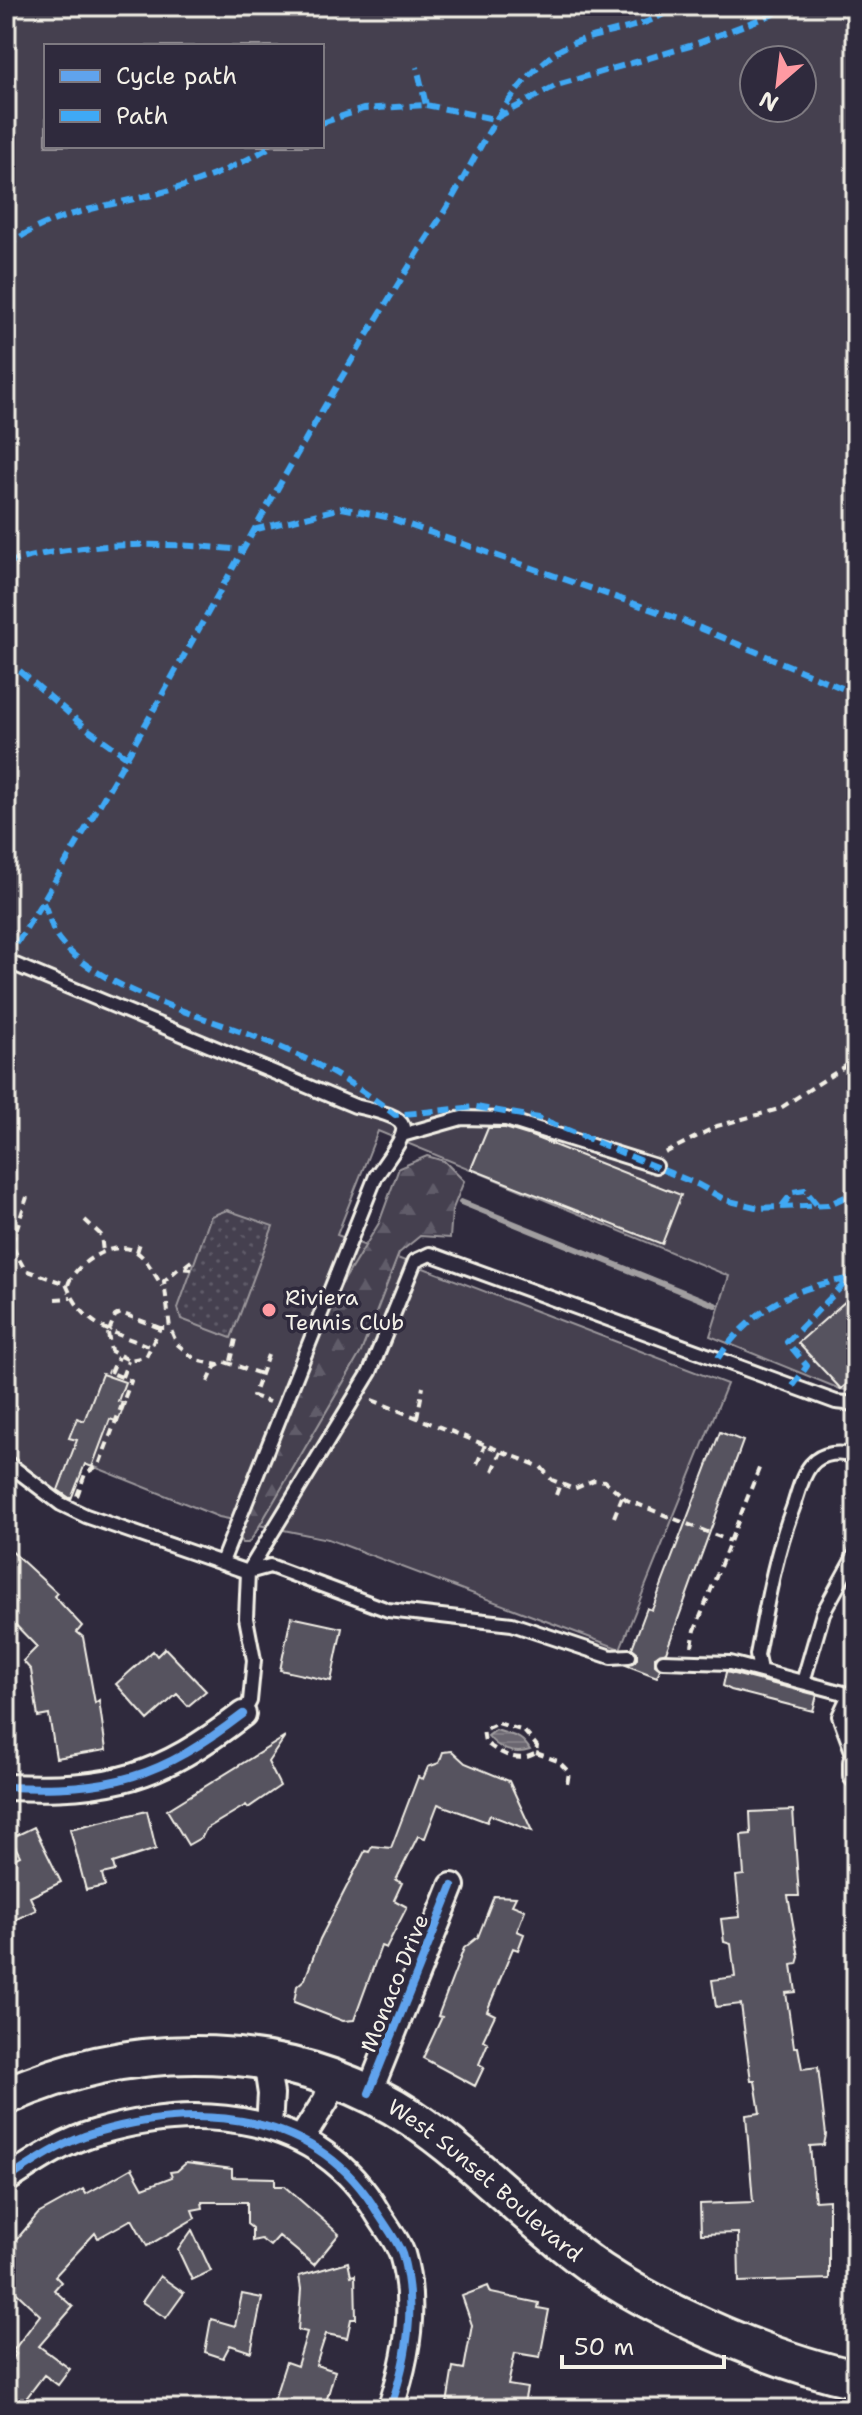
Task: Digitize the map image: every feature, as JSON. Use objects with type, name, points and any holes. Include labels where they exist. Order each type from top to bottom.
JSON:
[{"type":"main road","name":"West Sunset Boulevard","points":[[6,2096],[43,2079],[102,2062],[209,2054],[266,2061],[333,2079],[369,2093],[413,2119],[552,2236],[646,2298],[770,2352],[856,2379]]},
{"type":"street","points":[[6,1787],[92,1787],[134,1778],[170,1764],[243,1714]]},
{"type":"street","points":[[856,1760],[856,1775]]},
{"type":"street","name":"Monaco Drive","points":[[369,2093],[452,1886]]},
{"type":"street","points":[[266,2061],[271,2094],[269,2126]]},
{"type":"street","points":[[302,2138],[326,2100],[333,2079]]},
{"type":"street","points":[[6,2180],[46,2153],[95,2132],[158,2118],[231,2119],[269,2126],[302,2138],[338,2161],[372,2204],[402,2253],[411,2316],[390,2409]]},
{"type":"lane","points":[[6,961],[355,1106],[395,1115],[402,1123],[402,1135],[376,1176],[222,1562]]},
{"type":"lane","points":[[402,1135],[462,1118],[506,1119],[658,1161]]},
{"type":"lane","points":[[243,1714],[250,1701],[254,1660],[246,1618],[248,1572],[370,1372],[415,1261],[430,1254],[836,1402],[856,1404]]},
{"type":"lane","points":[[760,1670],[757,1655],[776,1553],[803,1481],[811,1465],[824,1456],[845,1452],[856,1457]]},
{"type":"lane","points":[[6,1462],[72,1510],[248,1572],[270,1566],[388,1610],[512,1624],[611,1657],[629,1656]]},
{"type":"lane","points":[[803,1682],[823,1613],[856,1553]]},
{"type":"lane","points":[[663,1661],[730,1663],[856,1695]]},
{"type":"lane","points":[[856,1695],[844,1703],[839,1716],[856,1760]]},
{"type":"path","points":[[658,1161],[717,1126],[779,1109],[855,1060]]},
{"type":"path","points":[[12,1243],[27,1197]]},
{"type":"path","points":[[85,1220],[101,1235],[103,1252]]},
{"type":"path","points":[[6,1235],[25,1270],[61,1281],[67,1286],[71,1298],[111,1336],[110,1347]]},
{"type":"path","points":[[137,1252],[141,1240]]},
{"type":"path","points":[[61,1281],[69,1279],[103,1252],[126,1248],[137,1252],[164,1288]]},
{"type":"path","points":[[6,1258],[15,1256]]},
{"type":"path","points":[[194,1259],[168,1275],[164,1288],[170,1328],[187,1355],[218,1365],[232,1363],[261,1374]]},
{"type":"path","points":[[183,1267],[192,1269]]},
{"type":"path","points":[[67,1286],[69,1279]]},
{"type":"path","points":[[55,1299],[71,1298]]},
{"type":"path","points":[[109,1331],[115,1316],[121,1313],[160,1328],[170,1328]]},
{"type":"path","points":[[99,1327],[151,1347]]},
{"type":"path","points":[[102,1346],[110,1347],[118,1356],[129,1360],[146,1357],[160,1328]]},
{"type":"path","points":[[232,1363],[230,1356],[236,1339]]},
{"type":"path","points":[[253,1396],[268,1355]]},
{"type":"path","points":[[72,1510],[85,1474],[99,1465],[131,1381],[109,1372],[118,1356]]},
{"type":"path","points":[[122,1377],[129,1360]]},
{"type":"path","points":[[208,1382],[218,1365]]},
{"type":"path","points":[[417,1418],[423,1387]]},
{"type":"path","points":[[357,1393],[541,1467],[560,1484],[578,1490],[600,1480],[622,1497],[730,1541]]},
{"type":"path","points":[[477,1464],[485,1445]]},
{"type":"path","points":[[493,1471],[501,1452]]},
{"type":"path","points":[[693,1661],[695,1630],[760,1466]]},
{"type":"path","points":[[556,1495],[560,1484]]},
{"type":"path","points":[[614,1517],[622,1497]]},
{"type":"path","points":[[498,1723],[524,1731],[534,1738],[536,1753],[528,1758],[499,1752],[485,1742],[483,1730],[498,1723]]},
{"type":"path","points":[[536,1753],[558,1761],[569,1772],[567,1785]]},
{"type":"green space","points":[[6,6],[856,6],[856,1391],[840,1389],[710,1336],[729,1276],[378,1131],[337,1235],[727,1384],[620,1649],[328,1539],[219,1517],[85,1463],[70,1501],[6,1453],[6,982],[14,977],[6,973]]},
{"type":"green space","points":[[427,1156],[444,1161],[464,1181],[452,1211],[450,1238],[420,1236],[399,1253],[361,1352],[253,1537],[248,1543],[242,1543],[239,1532],[332,1300],[379,1223],[399,1168]]},
{"type":"green space","points":[[227,1210],[273,1226],[231,1338],[181,1319],[178,1308],[211,1216]]},
{"type":"shaded area","points":[[496,1730],[520,1738],[530,1750],[518,1752],[502,1748],[488,1736]]},
{"type":"building","points":[[488,1128],[505,1128],[531,1136],[681,1195],[662,1244],[471,1169]]},
{"type":"building","points":[[856,1292],[856,1376],[841,1389],[798,1343]]},
{"type":"building","points":[[102,1374],[125,1382],[118,1401],[125,1403],[118,1422],[110,1419],[92,1467],[85,1464],[71,1499],[58,1490],[77,1440],[69,1438],[77,1418],[84,1421]]},
{"type":"building","points":[[720,1432],[743,1441],[666,1652],[655,1657],[655,1665],[660,1669],[657,1677],[626,1665],[637,1659],[637,1652],[632,1648],[647,1608],[652,1610]]},
{"type":"building","points":[[6,1546],[57,1593],[54,1596],[82,1626],[77,1632],[83,1637],[95,1703],[99,1700],[106,1750],[56,1758],[49,1715],[38,1717],[31,1670],[23,1661],[37,1647],[6,1615]]},
{"type":"building","points":[[291,1617],[342,1628],[331,1681],[280,1670]]},
{"type":"building","points":[[165,1648],[206,1691],[188,1706],[177,1694],[148,1720],[116,1684],[153,1651],[157,1656]]},
{"type":"building","points":[[726,1672],[817,1695],[813,1711],[731,1690],[723,1686]]},
{"type":"building","points":[[285,1737],[268,1762],[280,1786],[248,1808],[246,1805],[206,1829],[202,1837],[188,1845],[167,1810]]},
{"type":"building","points":[[452,1751],[465,1763],[509,1781],[532,1831],[490,1815],[487,1822],[438,1804],[425,1838],[418,1836],[396,1880],[402,1883],[394,1900],[407,1907],[386,1948],[381,1946],[354,2020],[343,2021],[294,2002],[297,1986],[305,1979],[320,1939],[365,1851],[369,1852],[372,1846],[391,1848],[418,1777],[423,1779],[428,1767],[439,1763],[443,1752]]},
{"type":"building","points":[[793,1810],[799,1896],[788,1896],[799,1957],[797,1964],[792,1965],[796,1992],[786,1993],[794,2047],[798,2047],[802,2069],[818,2067],[826,2135],[824,2145],[810,2146],[815,2201],[829,2200],[829,2279],[739,2282],[738,2233],[701,2234],[700,2204],[753,2202],[746,2115],[760,2113],[755,2081],[751,2081],[741,2004],[716,2007],[712,1980],[735,1977],[731,1944],[724,1942],[721,1919],[740,1917],[736,1876],[744,1875],[741,1835],[751,1834],[750,1812]]},
{"type":"building","points":[[147,1811],[156,1849],[113,1863],[115,1871],[102,1874],[105,1886],[86,1890],[70,1829]]},
{"type":"building","points":[[34,1827],[61,1882],[30,1897],[36,1910],[6,1924],[6,1863],[20,1856],[11,1838]]},
{"type":"building","points":[[494,1896],[516,1897],[512,1905],[525,1910],[517,1931],[524,1934],[518,1950],[513,1948],[487,2011],[495,2015],[483,2040],[488,2043],[479,2064],[484,2067],[475,2086],[423,2058],[442,2017],[438,2016],[464,1948],[478,1937]]},
{"type":"building","points":[[186,2163],[232,2169],[232,2177],[275,2178],[275,2186],[284,2186],[339,2234],[314,2265],[279,2236],[270,2246],[261,2239],[252,2241],[252,2228],[247,2224],[247,2202],[202,2202],[203,2208],[192,2210],[195,2218],[147,2246],[132,2219],[98,2238],[95,2233],[55,2276],[61,2282],[54,2290],[73,2307],[39,2346],[70,2369],[58,2385],[44,2375],[18,2409],[6,2409],[6,2368],[16,2354],[13,2351],[40,2315],[6,2283],[6,2259],[15,2250],[11,2246],[38,2214],[83,2189],[86,2194],[132,2168],[143,2188],[172,2177],[170,2172],[177,2171]]},
{"type":"building","points":[[192,2230],[211,2271],[192,2280],[178,2250]]},
{"type":"building","points":[[348,2262],[351,2276],[355,2275],[356,2319],[351,2319],[347,2338],[326,2334],[316,2365],[335,2371],[324,2409],[271,2409],[286,2362],[297,2366],[307,2332],[298,2330],[299,2276]]},
{"type":"building","points":[[160,2276],[184,2293],[166,2318],[142,2302]]},
{"type":"building","points":[[488,2286],[491,2293],[539,2303],[538,2308],[549,2310],[540,2357],[515,2353],[508,2385],[527,2388],[523,2409],[474,2409],[447,2404],[453,2367],[464,2369],[472,2325],[462,2296]]},
{"type":"building","points":[[242,2294],[262,2298],[251,2352],[230,2345],[223,2358],[205,2352],[211,2319],[235,2326]]},
{"type":"waterway","points":[[461,1202],[715,1305]]},
{"type":"marked path","points":[[7,959],[117,775],[327,402],[452,198],[500,113],[531,75],[559,50],[579,41],[646,22],[678,6]]},
{"type":"marked path","points":[[426,105],[494,119],[557,85],[690,46],[794,6]]},
{"type":"marked path","points":[[324,122],[363,109],[426,105],[417,67]]},
{"type":"marked path","points":[[6,247],[47,223],[93,208],[187,185],[268,148]]},
{"type":"marked path","points":[[253,530],[342,508],[386,517],[681,620],[856,694]]},
{"type":"marked path","points":[[6,563],[64,551],[123,545],[242,550]]},
{"type":"marked path","points":[[6,659],[86,728],[127,757]]},
{"type":"marked path","points":[[43,903],[60,941],[97,972],[146,997],[304,1058],[360,1090],[395,1115],[476,1107],[539,1118],[699,1185],[725,1200],[760,1208],[828,1205],[856,1192]]},
{"type":"marked path","points":[[782,1206],[793,1192],[805,1190],[818,1206]]},
{"type":"marked path","points":[[793,1386],[807,1366],[787,1342],[850,1278]]},
{"type":"marked path","points":[[718,1358],[745,1327],[774,1304],[809,1288],[849,1279]]},
{"type":"cycle path","points":[[6,1787],[76,1786],[133,1776],[185,1753],[243,1714]]},
{"type":"cycle path","points":[[369,2093],[452,1886]]},
{"type":"cycle path","points":[[6,2180],[50,2152],[85,2136],[136,2123],[176,2118],[215,2118],[254,2123],[290,2135],[323,2153],[352,2179],[377,2212],[402,2254],[409,2292],[408,2332],[390,2409]]},
{"type":"place","name":"Riviera Tennis Club","points":[[269,1310]]}]
